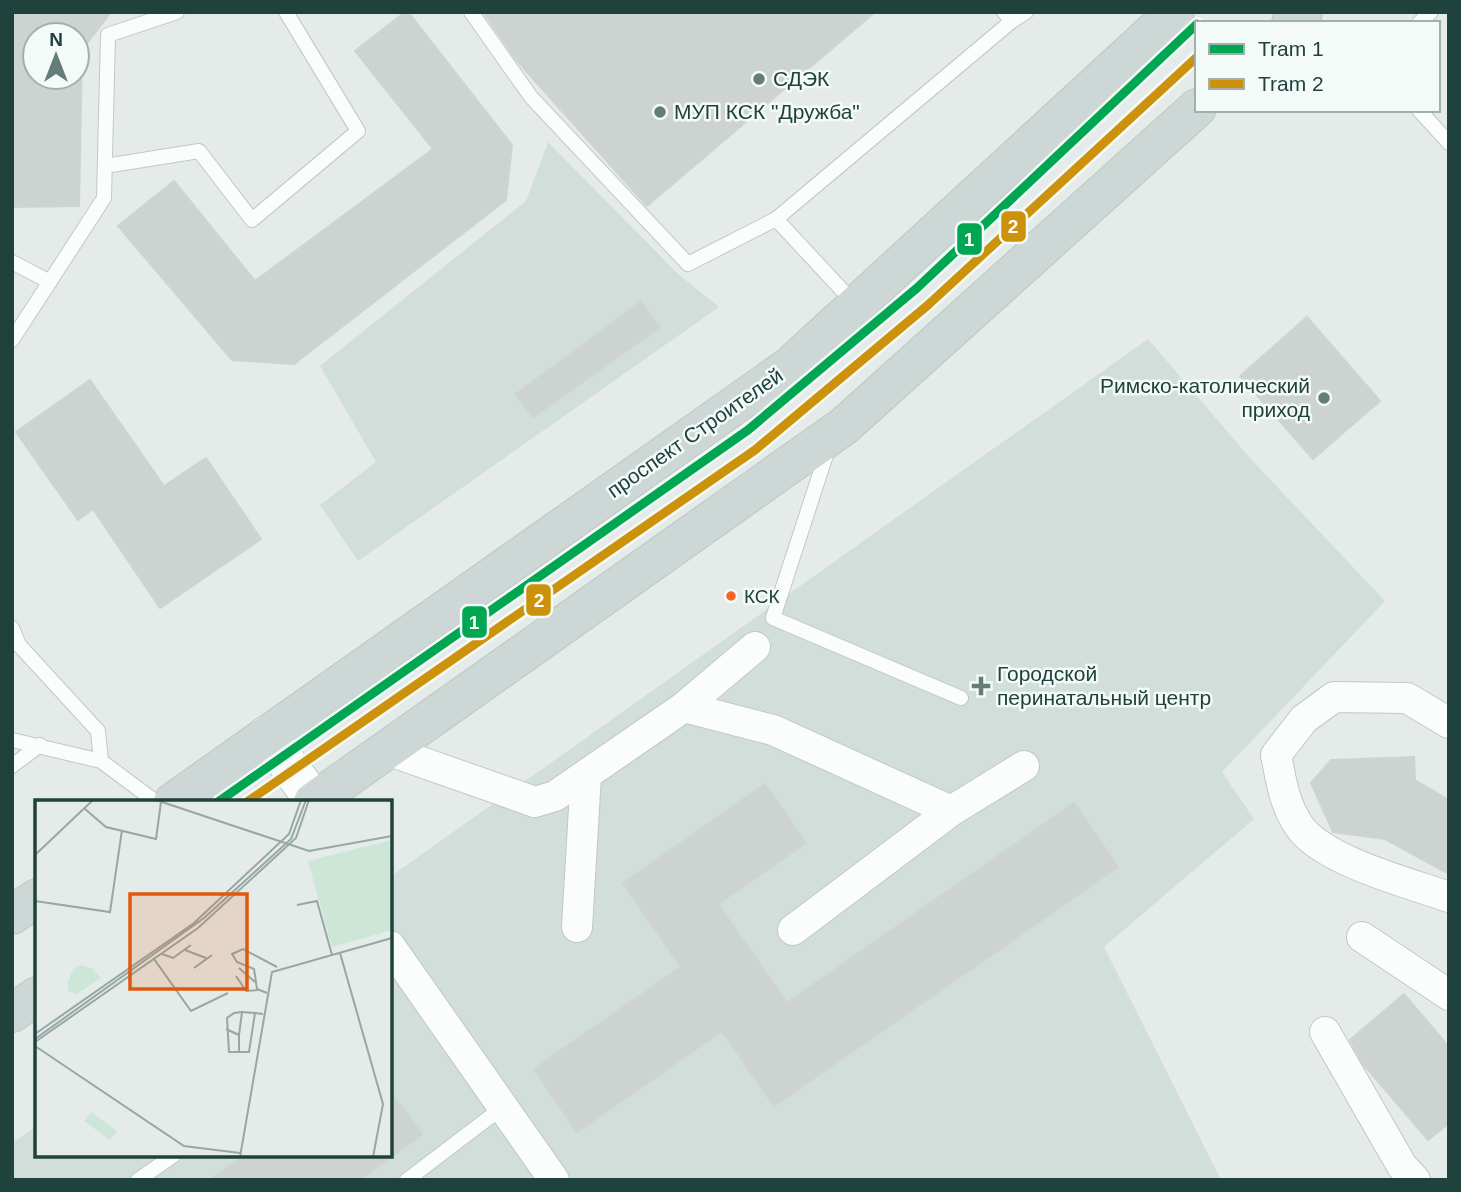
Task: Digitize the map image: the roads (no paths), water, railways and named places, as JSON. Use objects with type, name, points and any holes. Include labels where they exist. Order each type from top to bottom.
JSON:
[{"type":"main road","name":"проспект Строителей","points":[[176,800],[790,366],[1175,12]]},
{"type":"main road","points":[[317,800],[832,434],[1195,110]]},
{"type":"main road","points":[[12,915],[35,899]]},
{"type":"main road","points":[[12,1013],[35,997]]},
{"type":"street","points":[[387,750],[535,802],[555,796],[684,707],[755,647]]},
{"type":"street","points":[[1449,723],[1407,698],[1334,697],[1304,719],[1276,755],[1285,800],[1300,828],[1340,858],[1449,897]]},
{"type":"street","points":[[684,707],[773,730],[951,811]]},
{"type":"street","points":[[267,735],[313,800]]},
{"type":"street","points":[[793,930],[951,811],[1024,766]]},
{"type":"street","points":[[577,927],[586,775]]},
{"type":"street","points":[[1362,937],[1449,996]]},
{"type":"street","points":[[392,949],[554,1180]]},
{"type":"street","points":[[1325,1032],[1402,1166],[1415,1180]]},
{"type":"lane","points":[[12,340],[104,198],[108,35],[177,12]]},
{"type":"lane","points":[[105,166],[198,151],[252,220],[358,131],[286,12]]},
{"type":"lane","points":[[471,12],[531,97],[688,264],[776,219],[1008,16],[1026,12]]},
{"type":"lane","points":[[1421,112],[1449,143]]},
{"type":"lane","points":[[776,219],[856,306]]},
{"type":"lane","points":[[12,262],[50,282]]},
{"type":"lane","points":[[832,434],[773,618],[961,698]]},
{"type":"lane","points":[[12,628],[19,645],[98,731],[101,761]]},
{"type":"lane","points":[[12,740],[101,761],[153,800]]},
{"type":"lane","points":[[12,766],[40,745]]},
{"type":"lane","points":[[407,1180],[503,1107]]},
{"type":"lane","points":[[138,1180],[171,1157]]},
{"type":"tram line","name":"1","points":[[221,800],[748,430],[917,288],[1195,26]]},
{"type":"tram line","name":"2","points":[[250,800],[755,450],[928,305],[1195,59]]},
{"type":"place","name":"СДЭК","points":[[759,79]]},
{"type":"place","name":"МУП КСК \"Дружба\"","points":[[660,112]]},
{"type":"place","name":"Римско-католический приход","points":[[1324,398]]},
{"type":"place","name":"КСК","points":[[731,596]]},
{"type":"place","name":"Городской перинатальный центр","points":[[981,686]]}]
